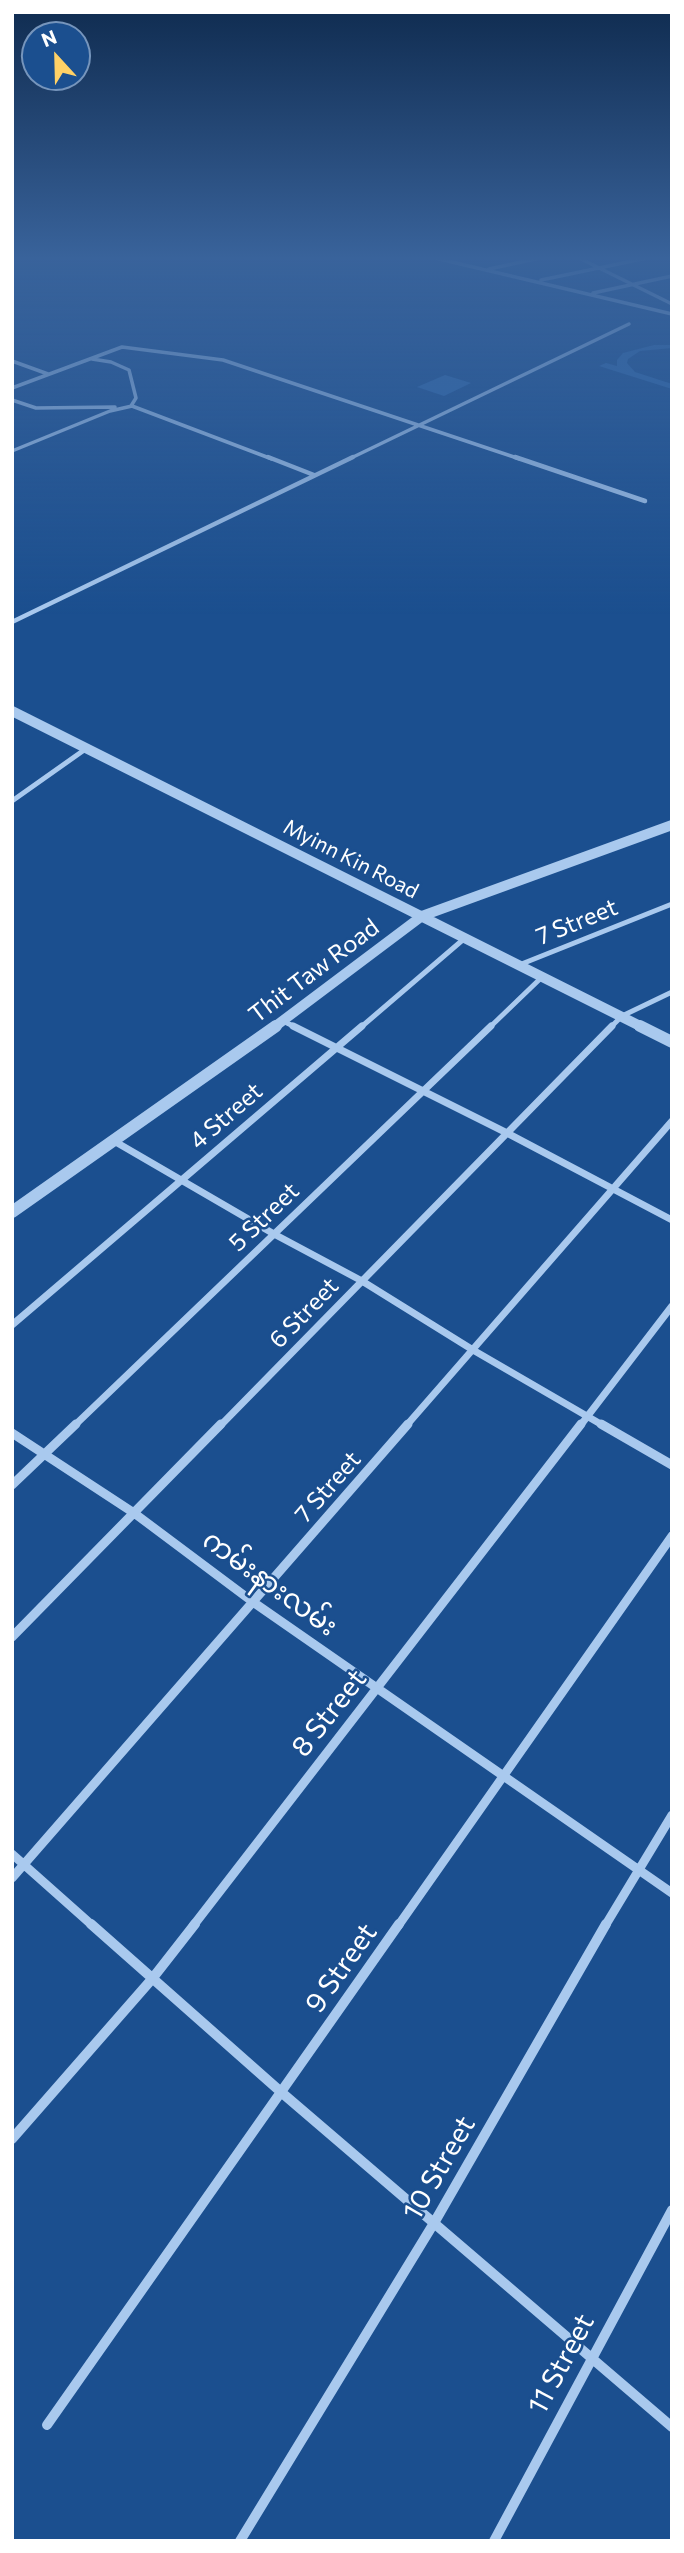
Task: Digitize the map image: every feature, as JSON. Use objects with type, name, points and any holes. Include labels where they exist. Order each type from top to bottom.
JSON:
[{"type":"street","points":[[12,388],[40,377]]},
{"type":"street","points":[[131,377],[136,398],[132,406]]},
{"type":"street","points":[[274,377],[645,501]]},
{"type":"street","points":[[12,622],[518,377]]},
{"type":"street","points":[[12,400],[36,408],[132,406],[314,475]]},
{"type":"street","points":[[12,451],[110,411],[132,406]]},
{"type":"street","name":"Myinn Kin Road","points":[[12,711],[519,965]]},
{"type":"street","points":[[12,802],[87,748]]},
{"type":"street","name":"Thit Taw Road","points":[[12,1212],[283,1021],[422,916],[672,825]]},
{"type":"street","name":"7 Street","points":[[519,965],[672,904]]},
{"type":"street","name":"4 Street","points":[[12,1325],[465,938]]},
{"type":"street","name":"7 Street","points":[[519,965],[542,977]]},
{"type":"street","points":[[542,977],[672,1042]]},
{"type":"street","name":"5 Street","points":[[12,1485],[542,977]]},
{"type":"street","points":[[622,1016],[672,992]]},
{"type":"street","name":"6 Street","points":[[12,1637],[622,1016]]},
{"type":"street","points":[[283,1021],[507,1133],[672,1220]]},
{"type":"street","name":"7 Street","points":[[12,1878],[672,1122]]},
{"type":"street","points":[[114,1141],[274,1234],[362,1281],[473,1350],[672,1465]]},
{"type":"street","name":"8 Street","points":[[12,2139],[152,1979],[672,1306]]},
{"type":"street","name":"ကမ်းနားလမ်း","points":[[12,1433],[134,1513],[253,1602],[672,1893]]},
{"type":"street","name":"9 Street","points":[[47,2425],[672,1536]]},
{"type":"street","name":"10 Street","points":[[240,2541],[433,2223],[637,1869],[672,1815]]},
{"type":"street","points":[[12,1854],[281,2092],[672,2427]]},
{"type":"street","name":"11 Street","points":[[494,2541],[672,2210]]},
{"type":"shaded area","points":[[440,377],[452,377],[471,383],[444,396],[417,387]]},
{"type":"shaded area","points":[[634,377],[651,377],[672,384],[672,389]]}]
